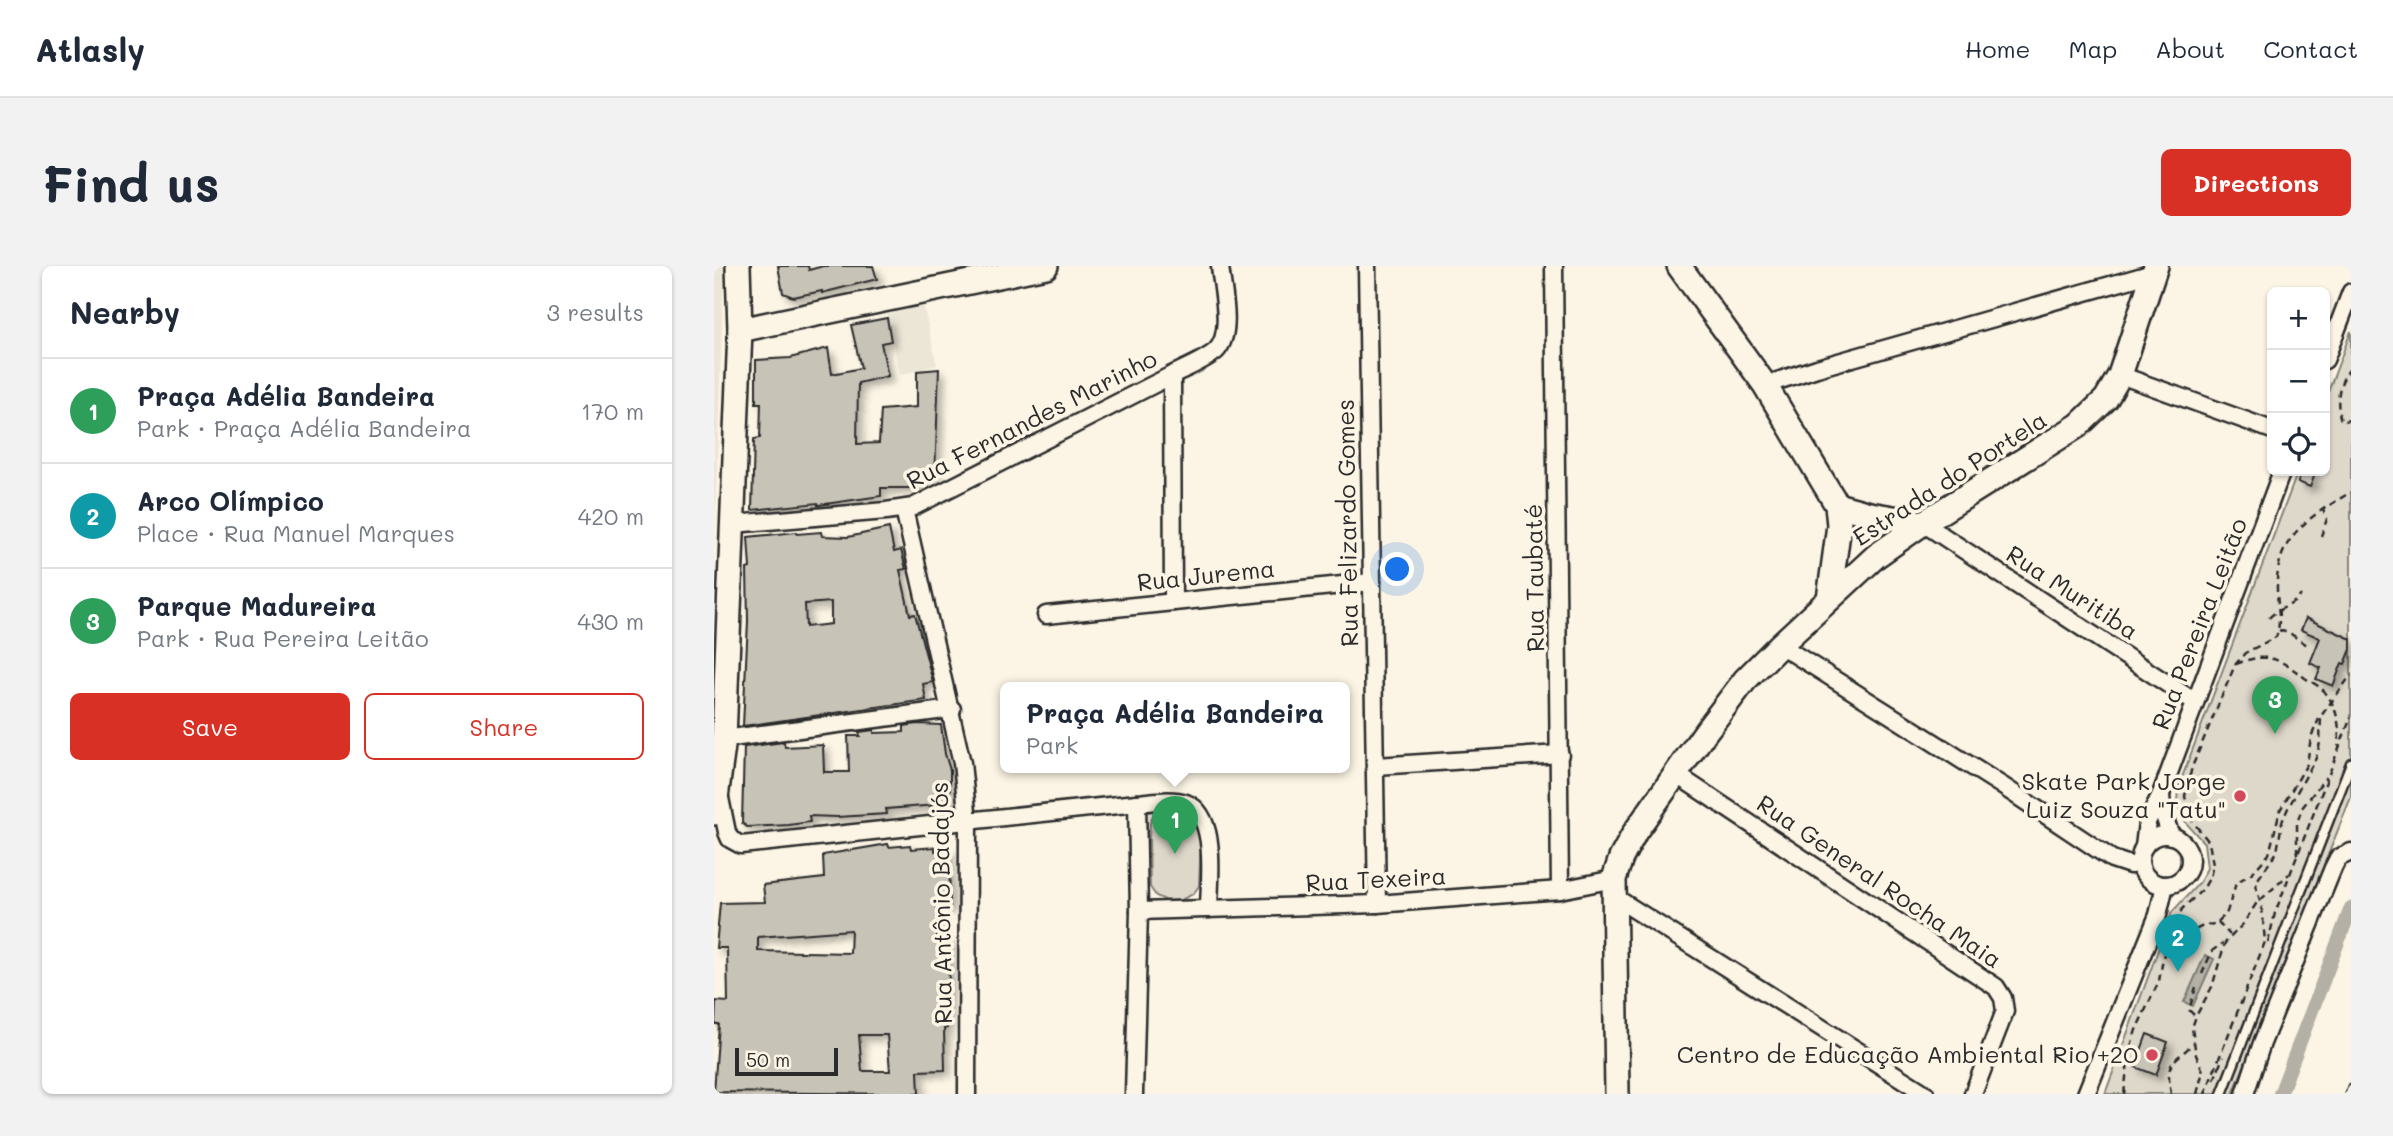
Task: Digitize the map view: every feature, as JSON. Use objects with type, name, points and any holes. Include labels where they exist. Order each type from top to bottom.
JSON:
[{"type":"main road","points":[[714,813],[724,739],[740,330],[738,266]]},
{"type":"main road","points":[[740,330],[1046,266]]},
{"type":"main road","points":[[1679,266],[1765,385],[1837,505],[1839,525],[1829,599]]},
{"type":"main road","name":"Estrada do Portela","points":[[1617,1094],[1614,888],[1621,858],[1635,832],[1745,681],[1829,599],[1876,556],[1923,523],[2079,425],[2106,399],[2120,375],[2154,270]]},
{"type":"main road","points":[[1837,505],[1923,523]]},
{"type":"street","name":"Rua Fernandes Marinho","points":[[733,524],[904,509],[922,503],[1172,375],[1214,352],[1222,343],[1226,330],[1220,266]]},
{"type":"street","name":"Rua Felizardo Gomes","points":[[1367,266],[1377,904]]},
{"type":"street","name":"Rua Taubaté","points":[[1554,266],[1560,890]]},
{"type":"street","points":[[1765,385],[2154,270]]},
{"type":"street","points":[[2329,350],[2351,292]]},
{"type":"street","points":[[1172,375],[1173,602]]},
{"type":"street","points":[[2120,375],[2267,427]]},
{"type":"street","name":"Rua Pereira Leitão","points":[[2144,847],[2147,822],[2161,794],[2280,476]]},
{"type":"street","name":"Rua Antônio Badajós","points":[[904,509],[952,709],[962,763],[968,821],[967,1094]]},
{"type":"street","name":"Rua Muritiba","points":[[1923,523],[2195,702]]},
{"type":"street","name":"Rua Jurema","points":[[1045,615],[1372,582]]},
{"type":"street","points":[[1780,645],[2112,859],[2130,865],[2140,864]]},
{"type":"street","points":[[724,739],[952,709]]},
{"type":"street","points":[[1376,766],[1560,754]]},
{"type":"street","name":"Rua General Rocha Maia","points":[[1677,775],[1996,987],[2003,998],[2005,1012],[1973,1094]]},
{"type":"street","points":[[717,789],[727,832],[730,839],[741,845],[1137,803],[1168,801],[1187,804],[1203,818],[1208,833],[1209,909]]},
{"type":"street","points":[[2161,794],[2162,810],[2171,836]]},
{"type":"street","points":[[1134,1094],[1139,911],[1137,803]]},
{"type":"street","points":[[2171,836],[2184,844],[2188,851],[2189,867],[2180,880],[2165,885],[2151,881],[2142,871],[2140,864],[2144,847],[2155,837],[2171,836]]},
{"type":"street","points":[[2245,1094],[2266,1033],[2333,868],[2338,858],[2351,852]]},
{"type":"street","points":[[2086,1094],[2158,915],[2165,885]]},
{"type":"street","points":[[1614,888],[1926,1094]]},
{"type":"street","name":"Rua Texeira","points":[[1139,911],[1377,904],[1614,888]]},
{"type":"lane","points":[[2222,1094],[2351,763]]},
{"type":"path","points":[[2351,368],[2343,377],[2340,387],[2341,421],[2351,420]]},
{"type":"path","points":[[2124,1094],[2129,1053],[2136,1030],[2159,981],[2162,958],[2182,909],[2203,889],[2213,865],[2209,842],[2189,817],[2185,796],[2192,767],[2235,665],[2245,653],[2276,637],[2276,580],[2280,559],[2298,528],[2351,492]]},
{"type":"path","points":[[2321,537],[2327,519],[2323,510]]},
{"type":"path","points":[[2269,618],[2278,611],[2287,609],[2301,595]]},
{"type":"path","points":[[2278,630],[2291,634],[2307,645]]},
{"type":"path","points":[[2235,665],[2263,657],[2285,662],[2321,688],[2332,703],[2337,718],[2337,753]]},
{"type":"path","points":[[2173,934],[2181,937],[2205,925],[2211,926],[2218,922],[2227,912],[2236,884],[2252,873],[2269,854],[2280,810],[2307,764],[2311,737],[2321,716],[2351,675]]},
{"type":"path","points":[[2207,1094],[2265,943],[2256,886],[2258,879],[2277,852],[2285,815],[2319,750],[2321,716]]},
{"type":"path","points":[[2207,1094],[2267,949],[2275,913],[2351,717]]},
{"type":"path","points":[[2207,1094],[2198,1092],[2203,1071],[2192,1028],[2196,1016],[2212,987],[2225,943],[2230,935],[2243,924],[2260,900],[2282,881],[2296,863],[2297,823],[2302,808],[2329,773]]},
{"type":"path","points":[[2218,922],[2230,935]]},
{"type":"path","points":[[2202,974],[2217,945],[2225,943]]},
{"type":"path","points":[[2196,987],[2189,1010],[2196,1016]]},
{"type":"path","points":[[2171,1094],[2167,1074],[2174,1059],[2194,1043]]},
{"type":"shaded area","points":[[714,266],[724,266],[714,550]]},
{"type":"shaded area","points":[[923,304],[937,365],[900,375],[887,315]]},
{"type":"shaded area","points":[[2351,331],[2351,797],[2233,1094],[2105,1094],[2172,912],[2200,882],[2207,868],[2204,843],[2181,814],[2177,802],[2178,788],[2296,476],[2330,476],[2330,387]]},
{"type":"shaded area","points":[[1180,807],[1192,812],[1201,835],[1199,886],[1193,894],[1181,900],[1167,901],[1156,896],[1150,887],[1150,823],[1154,813],[1166,808]]},
{"type":"shaded area","points":[[2205,955],[2214,959],[2193,1006],[2184,1002]]},
{"type":"building","points":[[778,266],[808,266],[809,270],[823,266],[873,266],[877,279],[822,293],[793,297],[783,293]]},
{"type":"building","points":[[887,318],[891,341],[881,343],[888,376],[858,383],[857,444],[879,443],[881,410],[917,407],[917,371],[939,369],[935,475],[913,488],[881,488],[881,496],[818,505],[752,510],[754,439],[760,438],[761,403],[756,403],[756,360],[790,358],[828,348],[832,374],[861,368],[851,325]]},
{"type":"building","points":[[2300,476],[2314,476],[2310,487],[2298,482]]},
{"type":"building","points":[[889,528],[894,552],[901,550],[906,569],[900,570],[910,615],[915,614],[933,682],[923,684],[926,700],[743,726],[748,621],[747,569],[750,568],[748,537],[821,532],[822,536],[848,537]],"holes":[[[831,602],[831,624],[806,627],[805,604]]]},
{"type":"building","points":[[2306,618],[2351,639],[2351,649],[2333,686],[2316,679],[2321,668],[2310,663],[2320,638],[2301,630]]},
{"type":"building","points":[[941,725],[950,770],[950,804],[886,809],[887,814],[809,816],[810,822],[789,825],[747,827],[742,823],[744,747],[784,742],[785,747],[823,745],[824,772],[849,772],[848,736],[860,736],[859,732],[874,730],[874,733],[904,732],[904,726]]},
{"type":"building","points":[[888,844],[889,847],[910,845],[911,849],[935,847],[935,851],[949,849],[950,907],[937,907],[937,939],[950,939],[947,1028],[944,1029],[945,1070],[918,1071],[919,1094],[714,1092],[719,1024],[715,1024],[716,1001],[728,1002],[727,948],[716,948],[720,903],[765,902],[763,885],[824,878],[823,855]],"holes":[[[851,930],[850,953],[758,951],[758,937]],[[859,1035],[887,1035],[890,1071],[862,1071]]]},
{"type":"building","name":"Centro de Educação Ambiental Rio +20","points":[[2147,1034],[2168,1042],[2156,1075],[2135,1067]]},
{"type":"waterway","points":[[2280,1094],[2351,908]]},
{"type":"railway","points":[[2348,1094],[2351,1086]]},
{"type":"place","name":"Parque Madureira","points":[[2275,734]]},
{"type":"place","name":"Skate Park Jorge Luiz Souza \"Tatu\"","points":[[2240,796]]},
{"type":"place","name":"Praça Adélia Bandeira","points":[[1175,854]]},
{"type":"place","name":"Arco Olímpico","points":[[2178,972]]},
{"type":"place","name":"Centro de Educação Ambiental Rio +20","points":[[2152,1055]]}]
